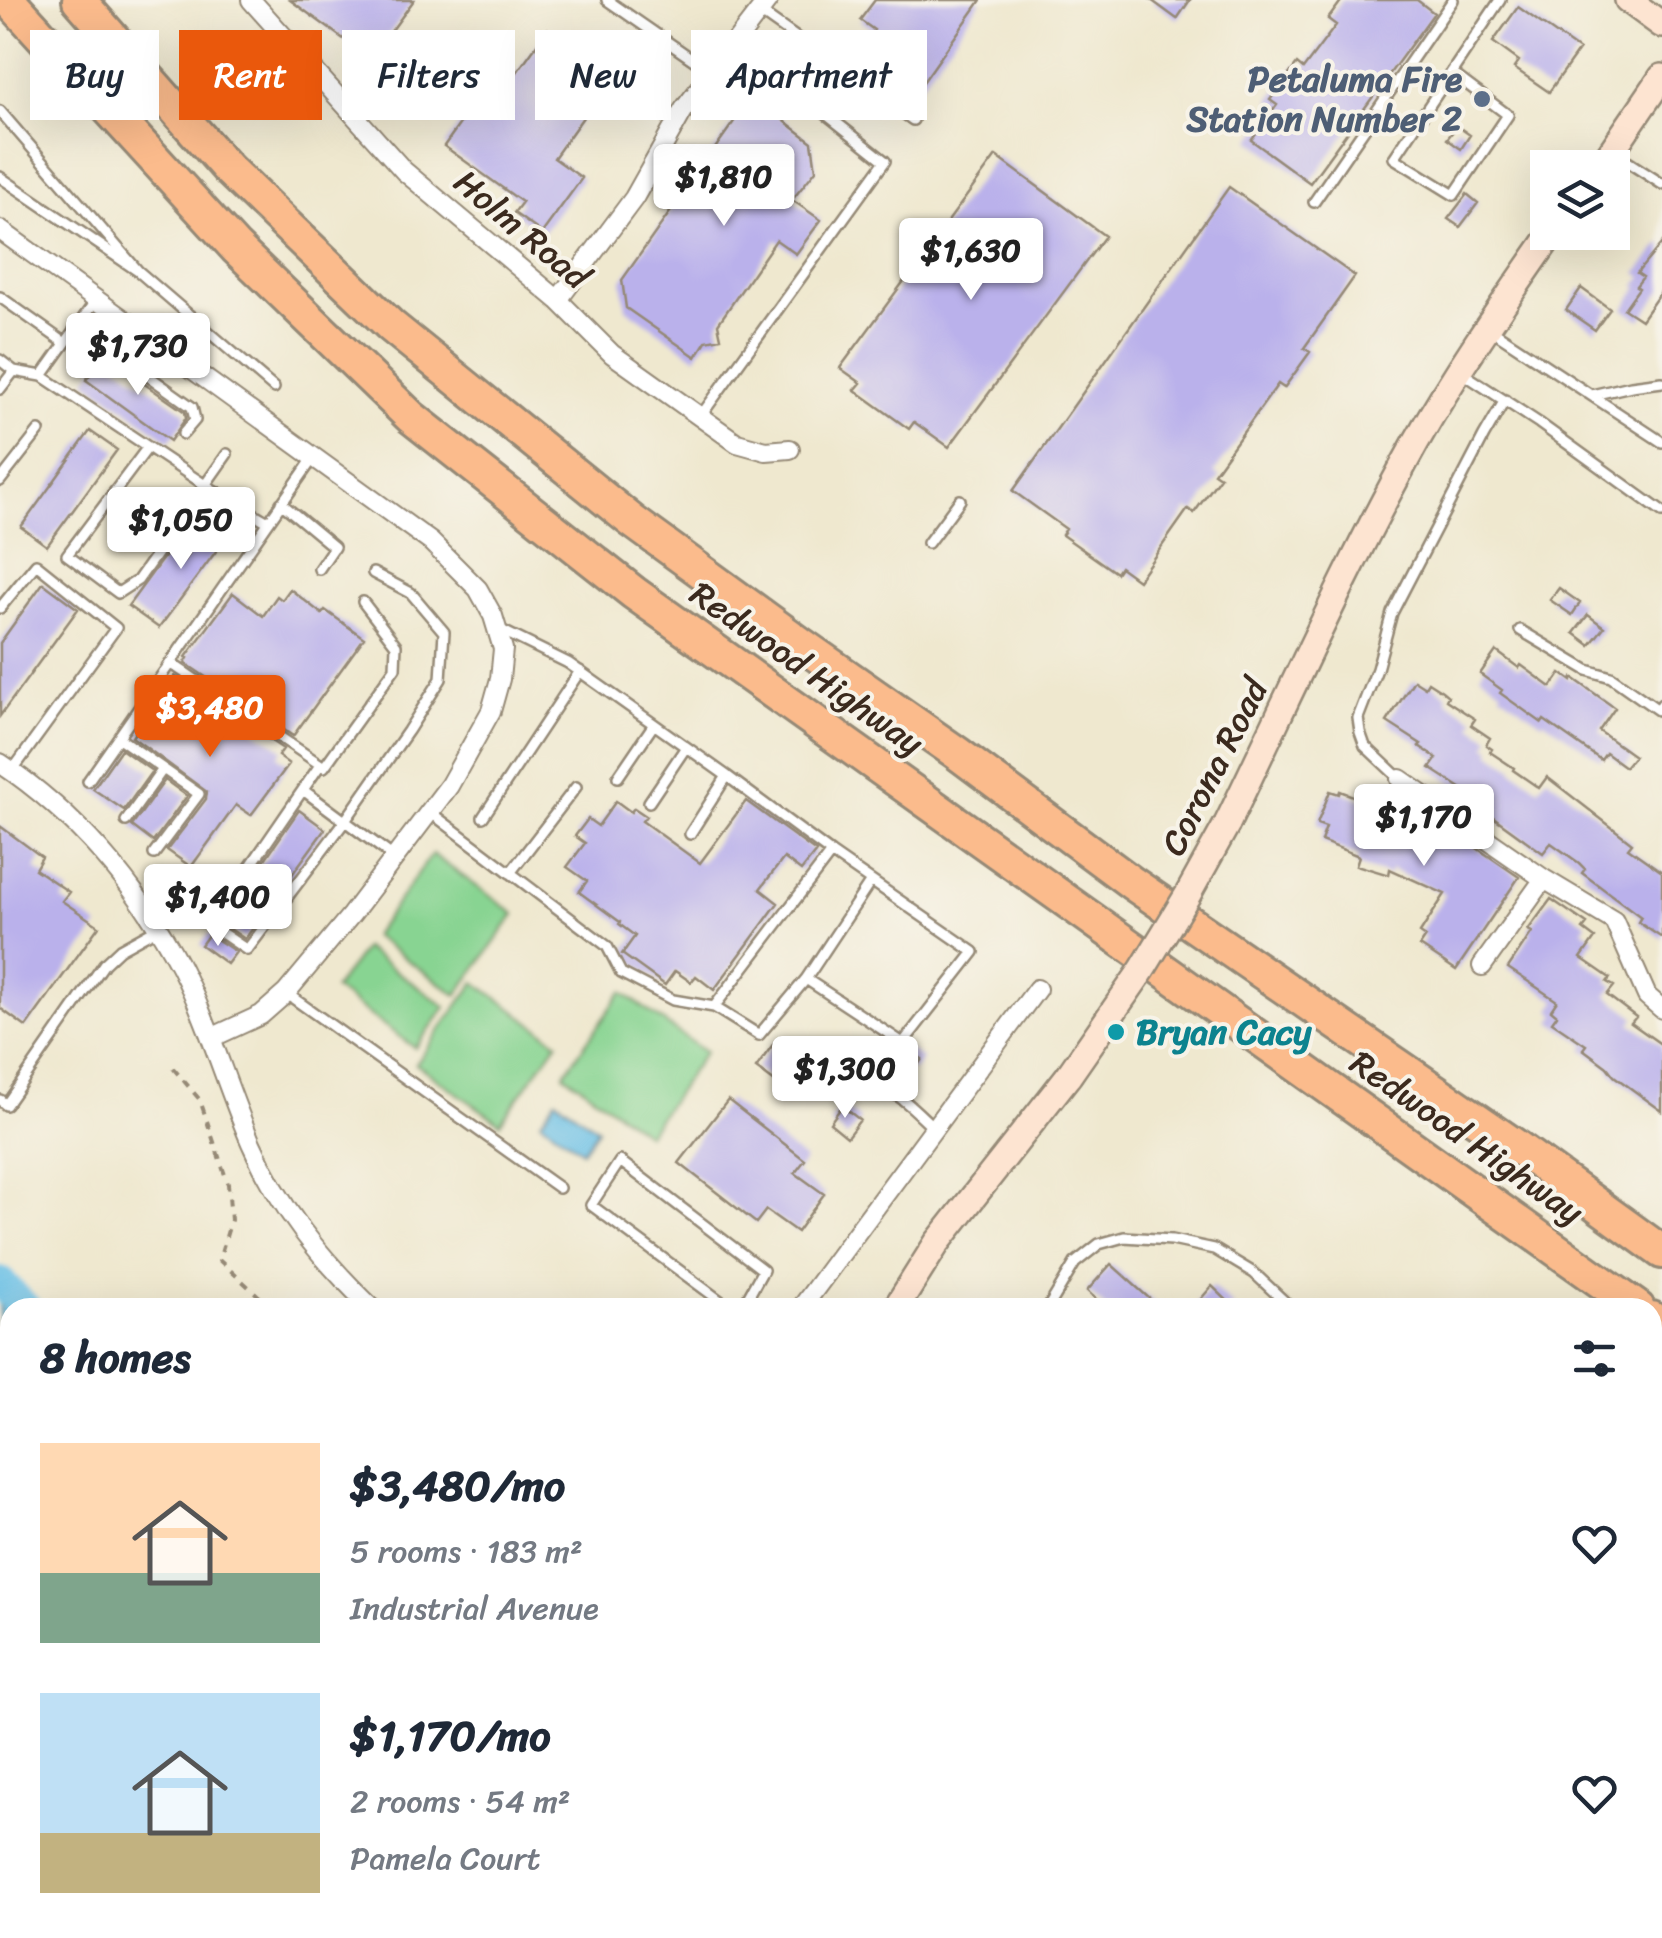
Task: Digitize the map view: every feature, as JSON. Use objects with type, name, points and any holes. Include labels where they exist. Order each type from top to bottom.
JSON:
[{"type":"highway","name":"Redwood Highway","points":[[10,0],[236,248],[411,417],[634,594],[1624,1298]]},
{"type":"highway","name":"Redwood Highway","points":[[79,0],[228,169],[339,278],[391,326],[632,521],[1132,883],[1438,1092],[1662,1252]]},
{"type":"main road","points":[[1628,0],[1662,25]]},
{"type":"main road","points":[[1611,150],[1662,77]]},
{"type":"main road","name":"Corona Road","points":[[902,1298],[937,1243],[1068,1075],[1188,896],[1416,442],[1486,326],[1541,250]]},
{"type":"street","name":"Holm Road","points":[[251,0],[404,172],[558,300],[612,354],[737,443],[766,451],[790,448]]},
{"type":"street","points":[[746,30],[764,6]]},
{"type":"street","points":[[558,300],[634,198],[691,99]]},
{"type":"street","points":[[0,230],[431,542],[478,589],[493,616],[502,649],[500,680],[490,711],[449,786],[430,812],[286,993],[261,1015],[211,1038]]},
{"type":"street","points":[[6,767],[68,818],[108,859],[158,928],[199,1006],[252,1144],[287,1211],[319,1254],[362,1298]]},
{"type":"street","points":[[1400,779],[1614,921],[1647,996],[1662,1009]]},
{"type":"street","points":[[1482,966],[1544,878]]},
{"type":"street","points":[[808,1298],[1037,988]]},
{"type":"lane","points":[[607,0],[691,58]]},
{"type":"lane","points":[[1314,202],[1453,0]]},
{"type":"lane","points":[[1452,73],[1508,115],[1454,195],[1394,158],[1500,0]]},
{"type":"lane","points":[[764,6],[795,30]]},
{"type":"lane","points":[[0,112],[138,271]]},
{"type":"lane","points":[[700,417],[885,161],[833,120]]},
{"type":"lane","points":[[1630,170],[1662,184]]},
{"type":"lane","points":[[0,177],[138,271],[274,388]]},
{"type":"lane","points":[[0,297],[65,343]]},
{"type":"lane","points":[[42,376],[96,300]]},
{"type":"lane","points":[[1486,326],[1662,442]]},
{"type":"lane","points":[[74,330],[116,353],[192,407],[195,420],[183,434]]},
{"type":"lane","points":[[0,360],[14,370],[42,376],[205,485],[268,522]]},
{"type":"lane","points":[[0,389],[14,370]]},
{"type":"lane","points":[[1458,370],[1662,512]]},
{"type":"lane","points":[[1592,395],[1662,382]]},
{"type":"lane","points":[[1400,779],[1365,746],[1358,718],[1392,613],[1505,400]]},
{"type":"lane","points":[[0,481],[39,431]]},
{"type":"lane","points":[[148,447],[67,554],[118,592],[138,580],[227,454]]},
{"type":"lane","points":[[88,781],[314,458]]},
{"type":"lane","points":[[928,543],[960,500]]},
{"type":"lane","points":[[281,504],[334,547],[319,570]]},
{"type":"lane","points":[[0,608],[36,564],[116,628],[6,767]]},
{"type":"lane","points":[[320,764],[210,925],[247,950],[345,821],[441,679],[444,632],[411,593],[374,573]]},
{"type":"lane","points":[[172,664],[324,767],[395,668],[396,645],[363,602]]},
{"type":"lane","points":[[496,628],[580,671],[974,952],[903,1042],[806,979]]},
{"type":"lane","points":[[1520,630],[1587,670],[1610,677],[1658,710],[1662,704]]},
{"type":"lane","points":[[483,817],[580,671]]},
{"type":"lane","points":[[618,777],[654,724]]},
{"type":"lane","points":[[120,738],[199,794],[154,854]]},
{"type":"lane","points":[[649,802],[686,747]]},
{"type":"lane","points":[[126,820],[163,769]]},
{"type":"lane","points":[[690,834],[727,776]]},
{"type":"lane","points":[[510,873],[576,787]]},
{"type":"lane","points":[[303,790],[395,858]]},
{"type":"lane","points":[[430,812],[607,946],[621,972],[674,1000],[714,1008],[760,1035],[806,979],[871,881]]},
{"type":"lane","points":[[714,1008],[831,853]]},
{"type":"lane","points":[[0,1100],[6,1104],[104,964],[120,948],[158,928]]},
{"type":"lane","points":[[286,993],[559,1188]]},
{"type":"lane","points":[[818,1090],[846,1081],[889,1089],[934,1128]]},
{"type":"lane","points":[[717,1298],[591,1205],[620,1161],[762,1270],[747,1298]]},
{"type":"lane","points":[[1055,1298],[1075,1263],[1099,1244],[1124,1237],[1172,1240],[1214,1250],[1254,1272],[1281,1298]]},
{"type":"path","points":[[174,1068],[200,1100],[228,1184],[231,1220],[220,1260],[261,1298]]},
{"type":"green space","points":[[432,854],[515,914],[457,995],[373,936]]},
{"type":"green space","points":[[364,948],[446,1007],[415,1048],[334,989]]},
{"type":"green space","points":[[475,982],[558,1042],[500,1123],[416,1064]]},
{"type":"green space","points":[[622,992],[705,1052],[647,1134],[564,1074]]},
{"type":"water","points":[[556,1099],[598,1129],[582,1151],[541,1121]]},
{"type":"building","points":[[290,0],[414,0],[392,30],[342,30],[342,38]]},
{"type":"building","points":[[875,0],[981,0],[927,76],[927,30],[874,30],[860,20]]},
{"type":"building","points":[[1151,0],[1190,0],[1177,19]]},
{"type":"building","points":[[1342,0],[1417,0],[1434,13],[1310,183],[1251,140],[1277,105],[1270,100],[1297,64],[1303,69],[1336,25],[1328,19]]},
{"type":"building","points":[[1518,7],[1579,50],[1549,92],[1514,68],[1519,61],[1493,42]]},
{"type":"building","points":[[535,47],[535,120],[581,120],[554,158],[582,178],[542,233],[514,213],[522,202],[444,146],[462,120],[515,120],[515,75]]},
{"type":"building","points":[[735,120],[783,120],[812,142],[816,170],[792,200],[821,220],[796,254],[776,240],[718,324],[721,338],[706,341],[696,357],[626,308],[622,280]]},
{"type":"building","points":[[1457,126],[1470,135],[1461,149],[1447,139]]},
{"type":"building","points":[[996,156],[1105,236],[949,447],[914,422],[909,429],[855,390],[861,383],[840,368]]},
{"type":"building","points":[[1229,187],[1355,276],[1304,348],[1310,352],[1284,388],[1278,384],[1214,473],[1220,477],[1194,513],[1188,509],[1138,580],[1120,567],[1116,573],[1062,535],[1066,529],[1013,491]]},
{"type":"building","points":[[1467,194],[1478,203],[1460,227],[1448,219]]},
{"type":"building","points":[[1662,243],[1662,290],[1641,320],[1624,309],[1643,277],[1637,273]]},
{"type":"building","points":[[1581,288],[1610,309],[1595,330],[1566,310]]},
{"type":"building","points":[[104,356],[185,412],[186,418],[170,441],[86,380]]},
{"type":"building","points":[[90,431],[117,450],[47,546],[21,527]]},
{"type":"building","points":[[222,506],[240,519],[159,628],[128,606],[169,550],[184,560]]},
{"type":"building","points":[[43,583],[78,609],[0,716],[0,643]]},
{"type":"building","points":[[1559,588],[1580,603],[1572,615],[1550,600]]},
{"type":"building","points":[[290,589],[322,614],[325,610],[364,638],[293,736],[185,663],[233,593],[263,616],[277,596],[282,600]]},
{"type":"building","points":[[1588,615],[1604,627],[1590,645],[1574,633]]},
{"type":"building","points":[[1496,651],[1551,687],[1561,673],[1572,681],[1573,678],[1615,708],[1599,731],[1634,756],[1625,767],[1606,753],[1601,760],[1500,693],[1502,690],[1480,674]]},
{"type":"building","points":[[175,676],[283,749],[278,756],[289,764],[251,815],[236,805],[191,867],[167,850],[206,799],[207,792],[132,737]]},
{"type":"building","points":[[1414,680],[1425,687],[1428,682],[1448,696],[1446,700],[1475,719],[1471,725],[1490,738],[1486,745],[1492,749],[1490,752],[1513,770],[1539,788],[1547,777],[1632,843],[1628,848],[1662,872],[1662,938],[1638,922],[1641,917],[1582,873],[1585,869],[1579,863],[1551,843],[1543,853],[1467,798],[1470,794],[1430,768],[1437,758],[1387,722]]},
{"type":"building","points":[[121,749],[152,771],[124,810],[93,789]]},
{"type":"building","points":[[165,780],[187,796],[153,842],[132,826]]},
{"type":"building","points":[[1330,791],[1366,801],[1363,807],[1398,819],[1402,807],[1432,818],[1428,827],[1466,845],[1468,842],[1519,877],[1456,970],[1420,946],[1426,937],[1420,933],[1445,894],[1390,869],[1389,875],[1356,865],[1359,856],[1321,841],[1326,827],[1317,824]]},
{"type":"building","points":[[616,801],[631,812],[634,808],[646,816],[642,821],[700,863],[746,801],[816,852],[801,871],[784,858],[760,889],[778,903],[714,990],[696,976],[691,982],[675,971],[665,985],[622,954],[635,936],[579,892],[587,881],[567,867],[585,843],[575,836],[588,819],[598,826]]},
{"type":"building","points":[[299,810],[325,829],[245,939],[221,923]]},
{"type":"building","points":[[0,826],[42,857],[35,869],[69,892],[62,901],[99,926],[26,1027],[0,1008]]},
{"type":"building","points":[[1551,899],[1587,924],[1583,929],[1595,938],[1581,958],[1610,978],[1607,982],[1614,986],[1607,995],[1636,1017],[1631,1023],[1662,1045],[1662,1111],[1614,1076],[1583,1049],[1586,1045],[1552,1022],[1557,1015],[1551,1010],[1557,1001],[1508,968],[1532,932],[1528,930]]},
{"type":"building","points":[[209,934],[236,952],[227,964],[201,945]]},
{"type":"building","points":[[774,1043],[793,1057],[775,1082],[756,1068]]},
{"type":"building","points":[[909,1049],[922,1059],[914,1071],[898,1060]]},
{"type":"building","points":[[806,1050],[832,1066],[823,1079],[797,1063]]},
{"type":"building","points":[[728,1100],[805,1160],[795,1173],[824,1194],[797,1232],[766,1210],[756,1223],[679,1163]]},
{"type":"building","points":[[842,1106],[860,1120],[847,1137],[830,1123]]},
{"type":"building","points":[[1111,1264],[1149,1298],[1095,1298],[1087,1291]]},
{"type":"building","points":[[1212,1286],[1225,1298],[1202,1298]]},
{"type":"waterway","points":[[0,1282],[15,1298]]},
{"type":"place","name":"Petaluma Fire Station Number 2","points":[[1482,99]]},
{"type":"place","name":"Bryan Cacy","points":[[1116,1032]]}]
